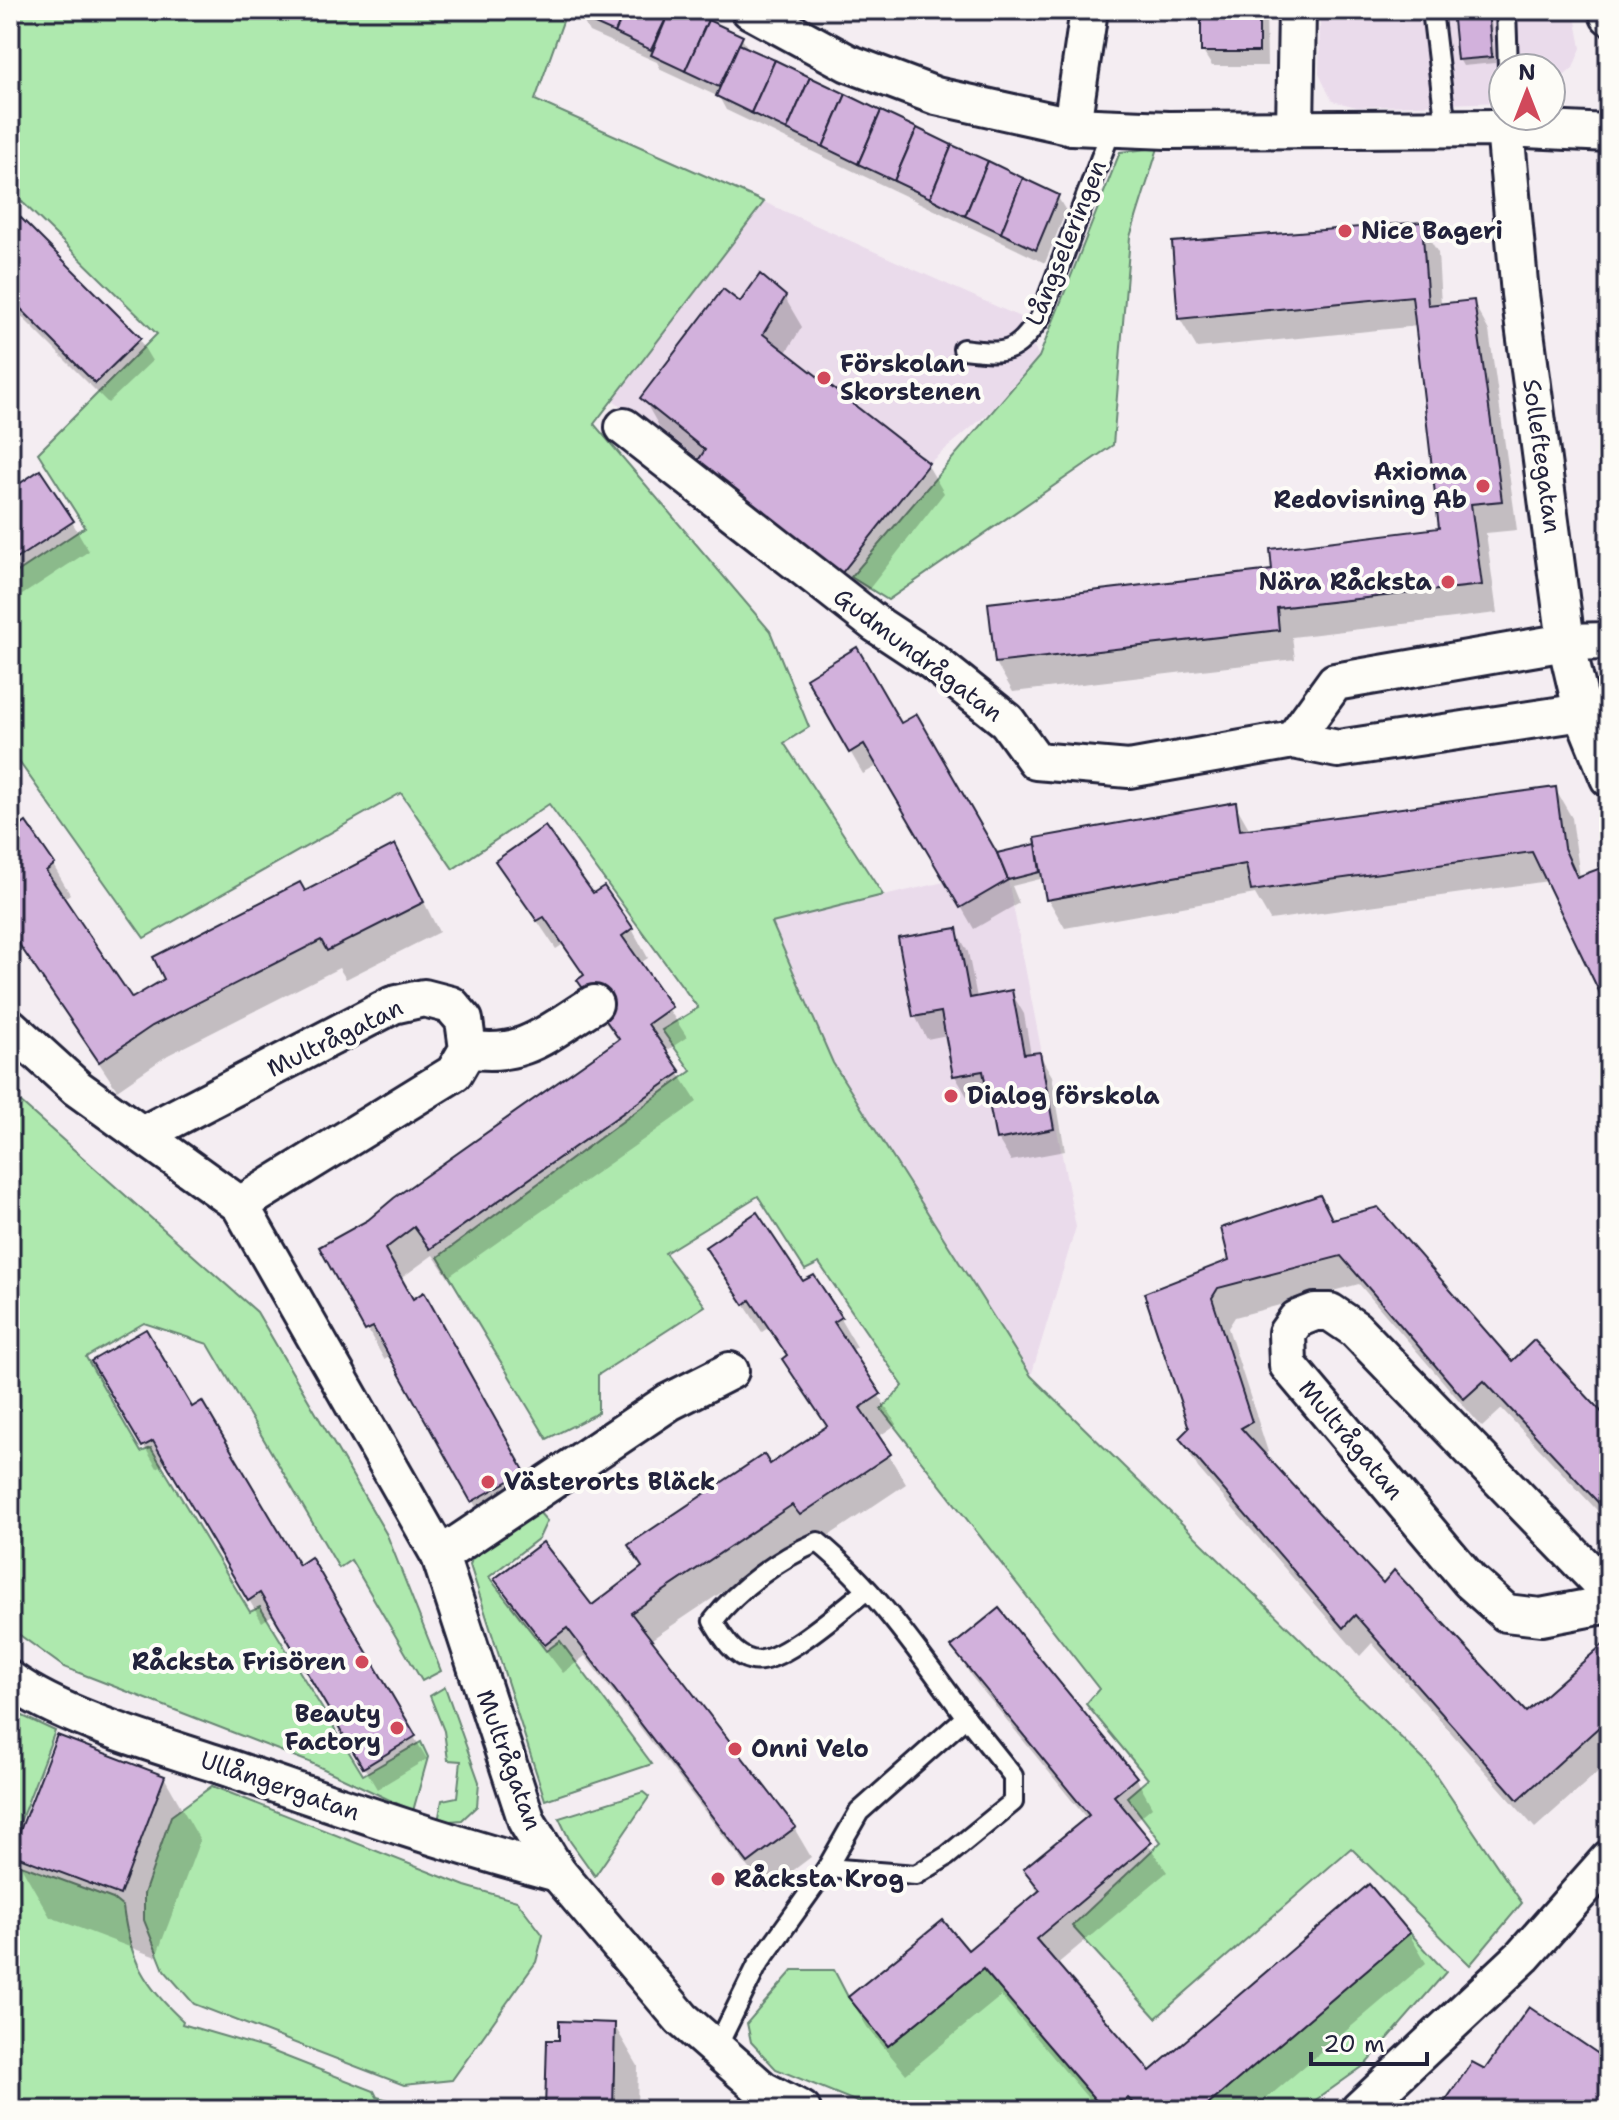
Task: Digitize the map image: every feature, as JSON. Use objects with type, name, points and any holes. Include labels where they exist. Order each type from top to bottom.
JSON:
[{"type":"street","name":"Långseleringen","points":[[750,10],[848,63],[936,96],[1072,126],[1446,128],[1487,124]]},
{"type":"street","points":[[1072,126],[1089,10]]},
{"type":"street","points":[[1295,128],[1297,10]]},
{"type":"street","name":"Långseleringen","points":[[1567,129],[1609,133]]},
{"type":"street","name":"Solleftegatan","points":[[1507,132],[1520,294],[1566,642],[1596,711],[1609,778]]},
{"type":"street","name":"Gudmundrågatan","points":[[624,427],[855,609],[932,661],[1007,721],[1036,761],[1129,769],[1293,740],[1338,749],[1596,711]]},
{"type":"street","points":[[1293,740],[1335,682],[1566,642],[1609,641]]},
{"type":"street","name":"Multrågatan","points":[[144,1134],[393,1005],[424,998],[451,1005],[464,1020],[468,1049]]},
{"type":"street","points":[[240,1205],[454,1073],[468,1049],[497,1054],[521,1048],[594,1004]]},
{"type":"street","name":"Multrågatan","points":[[10,1027],[77,1088],[240,1205],[440,1556],[527,1822],[558,1873],[682,2019],[763,2090],[802,2110]]},
{"type":"street","name":"Multrågatan","points":[[1609,1592],[1355,1329],[1330,1312],[1315,1312],[1297,1319],[1287,1333],[1288,1365],[1470,1581],[1506,1613],[1541,1617],[1609,1604]]},
{"type":"street","points":[[440,1556],[669,1402],[730,1371]]},
{"type":"street","name":"Ullångergatan","points":[[10,1680],[62,1707],[157,1744],[460,1847],[558,1873]]},
{"type":"street","points":[[1359,2110],[1523,1956],[1609,1859]]},
{"type":"lane","points":[[1432,10],[1446,128]]},
{"type":"lane","points":[[1506,10],[1507,52]]},
{"type":"lane","name":"Långseleringen","points":[[963,349],[1003,353],[1022,343],[1040,318],[1112,128]]},
{"type":"lane","points":[[827,1868],[916,1875],[947,1856],[1013,1802],[1013,1776],[867,1590],[818,1542],[792,1553],[724,1608],[713,1621],[736,1653],[750,1660],[763,1661],[790,1648],[867,1590]]},
{"type":"lane","points":[[716,2049],[757,1966],[827,1868],[859,1812],[966,1717]]},
{"type":"shaded area","points":[[1320,10],[1574,10],[1581,48],[1573,68],[1567,73],[1567,52],[1487,52],[1487,103],[1357,107],[1332,101],[1319,74]]},
{"type":"shaded area","name":"Förskolan Skorstenen","points":[[764,202],[1020,317],[1039,357],[990,412],[929,463],[837,579],[612,399]]},
{"type":"shaded area","name":"Dialog förskola","points":[[1008,880],[1076,1227],[1031,1376],[833,1063],[772,922],[944,882],[960,908]]},
{"type":"green space","points":[[10,10],[567,10],[535,100],[764,202],[594,424],[770,631],[809,727],[784,743],[883,895],[772,923],[833,1063],[1031,1376],[1429,1765],[1522,1903],[1470,1965],[1351,1848],[1156,2018],[1072,1926],[1161,1842],[1127,1797],[1148,1779],[1086,1704],[1099,1689],[881,1409],[903,1386],[819,1263],[805,1270],[758,1196],[665,1253],[705,1306],[598,1375],[598,1413],[547,1439],[438,1257],[691,1071],[662,1030],[698,1008],[549,804],[453,869],[401,793],[144,938],[10,749],[10,577],[85,527],[38,453],[157,334],[10,190]]},
{"type":"green space","points":[[1158,148],[1130,237],[1113,445],[888,600],[851,577],[1039,357],[1120,152]]},
{"type":"green space","points":[[10,1093],[257,1312],[387,1535],[441,1671],[422,1681],[351,1560],[339,1568],[208,1344],[144,1323],[86,1357],[141,1452],[151,1448],[250,1612],[260,1607],[363,1775],[421,1742],[428,1757],[413,1811],[309,1762],[64,1667],[10,1628]]},
{"type":"green space","points":[[539,1512],[547,1521],[539,1538],[489,1577],[546,1651],[560,1641],[652,1764],[545,1800],[470,1565],[475,1550]]},
{"type":"green space","points":[[445,1687],[479,1782],[477,1806],[462,1820],[438,1822],[442,1800],[457,1797],[461,1761],[448,1760],[444,1731],[430,1696]]},
{"type":"green space","points":[[10,1710],[55,1731],[10,1848]]},
{"type":"green space","points":[[212,1786],[465,1886],[517,1901],[543,1935],[536,1962],[452,2080],[404,2085],[194,2004],[164,1970],[144,1920],[144,1894],[171,1816]]},
{"type":"green space","points":[[643,1792],[649,1797],[595,1876],[570,1841],[559,1818]]},
{"type":"green space","points":[[10,1861],[113,1899],[123,1907],[130,1943],[141,1971],[158,1996],[183,2021],[182,2024],[264,2048],[374,2091],[377,2097],[428,2110],[10,2110]]},
{"type":"green space","points":[[1410,1933],[1446,1972],[1365,2065],[1303,2109],[1202,2110]]},
{"type":"green space","points":[[983,1969],[1104,2110],[877,2110],[776,2069],[751,2042],[747,2023],[793,1970],[834,1970],[848,1997],[888,2046]]},
{"type":"building","points":[[582,10],[625,10],[615,33],[579,17]]},
{"type":"building","points":[[625,10],[670,10],[651,50],[615,33]]},
{"type":"building","points":[[670,10],[686,10],[708,20],[685,71],[651,55]]},
{"type":"building","points":[[1201,10],[1259,10],[1259,15],[1201,16]]},
{"type":"building","points":[[1452,10],[1488,10],[1492,52],[1487,52],[1487,57],[1457,60]]},
{"type":"building","points":[[1259,15],[1259,52],[1201,52],[1201,16]]},
{"type":"building","points":[[708,20],[743,36],[719,87],[685,71]]},
{"type":"building","points":[[739,44],[775,60],[751,113],[716,96]]},
{"type":"building","points":[[775,60],[810,77],[787,130],[751,113]]},
{"type":"building","points":[[810,77],[846,94],[823,147],[787,130]]},
{"type":"building","points":[[846,94],[881,111],[858,164],[823,147]]},
{"type":"building","points":[[881,111],[917,128],[894,181],[858,164]]},
{"type":"building","points":[[917,128],[952,145],[930,198],[894,181]]},
{"type":"building","points":[[952,145],[988,161],[965,216],[930,198]]},
{"type":"building","points":[[988,161],[1023,178],[1001,233],[965,216]]},
{"type":"building","points":[[1023,178],[1059,195],[1036,250],[1001,233]]},
{"type":"building","points":[[10,207],[141,338],[95,383],[10,298]]},
{"type":"building","points":[[1422,222],[1428,305],[1474,300],[1502,501],[1471,504],[1482,585],[1277,608],[1279,630],[995,663],[988,603],[1272,570],[1270,549],[1439,528],[1412,296],[1178,319],[1172,242]]},
{"type":"building","points":[[760,274],[786,296],[763,334],[929,463],[837,579],[693,468],[705,450],[640,398],[723,289],[740,302]]},
{"type":"building","points":[[40,470],[74,521],[10,563],[10,490]]},
{"type":"building","points":[[857,647],[901,723],[917,714],[997,853],[1008,880],[960,908],[864,744],[849,753],[806,678]]},
{"type":"building","points":[[1556,787],[1564,848],[1577,877],[1609,865],[1609,1012],[1532,852],[1251,891],[1246,864],[1046,900],[1035,838],[1236,802],[1240,830]]},
{"type":"building","points":[[10,816],[18,828],[26,822],[55,864],[46,871],[132,998],[164,979],[153,957],[300,882],[305,891],[395,844],[424,902],[327,951],[321,940],[152,1026],[99,1062],[10,931]]},
{"type":"building","points":[[545,826],[593,893],[604,886],[633,928],[622,936],[672,1007],[648,1024],[681,1072],[430,1249],[414,1227],[385,1249],[413,1299],[424,1292],[525,1472],[471,1502],[373,1327],[365,1331],[319,1247],[368,1220],[394,1198],[619,1039],[577,980],[584,975],[544,917],[537,921],[495,861]]},
{"type":"building","points":[[1036,844],[1040,872],[1008,880],[997,853]]},
{"type":"building","points":[[957,928],[970,998],[1012,990],[1024,1054],[1040,1052],[1054,1129],[996,1140],[983,1071],[953,1076],[941,1012],[913,1017],[898,938]]},
{"type":"building","points":[[1320,1195],[1332,1219],[1378,1207],[1512,1361],[1534,1340],[1609,1420],[1609,1514],[1484,1381],[1464,1399],[1341,1256],[1218,1288],[1212,1298],[1252,1422],[1241,1428],[1383,1583],[1394,1570],[1526,1712],[1609,1639],[1609,1718],[1518,1800],[1355,1615],[1343,1628],[1179,1438],[1189,1428],[1144,1293],[1229,1260],[1221,1228]]},
{"type":"building","points":[[757,1212],[803,1281],[814,1275],[842,1317],[834,1322],[881,1394],[860,1408],[891,1454],[800,1515],[792,1505],[631,1613],[796,1827],[748,1863],[567,1628],[545,1645],[494,1579],[543,1542],[592,1605],[642,1567],[628,1545],[764,1454],[770,1464],[827,1426],[782,1359],[787,1355],[750,1300],[744,1305],[705,1247]]},
{"type":"building","points":[[146,1329],[192,1407],[202,1401],[299,1565],[311,1557],[416,1736],[363,1768],[260,1593],[248,1601],[153,1441],[142,1447],[91,1361]]},
{"type":"building","points":[[999,1608],[1137,1777],[1114,1796],[1152,1842],[1036,1939],[1150,2071],[1369,1884],[1410,1933],[1202,2110],[1139,2110],[1128,2098],[1113,2110],[1104,2110],[983,1969],[888,2046],[848,1997],[943,1920],[968,1950],[1040,1890],[1023,1869],[1089,1815],[951,1647]]},
{"type":"building","points":[[57,1735],[165,1776],[120,1895],[11,1854]]},
{"type":"building","points":[[1529,2007],[1609,2061],[1609,2110],[1439,2110],[1472,2062],[1485,2069]]},
{"type":"building","points":[[559,2021],[615,2023],[613,2110],[545,2110],[547,2040],[559,2040]]},
{"type":"place","name":"Nice Bageri","points":[[1345,231]]},
{"type":"place","name":"Förskolan Skorstenen","points":[[824,378]]},
{"type":"place","name":"Axioma Redovisning Ab","points":[[1483,486]]},
{"type":"place","name":"Nära Råcksta","points":[[1448,582]]},
{"type":"place","name":"Dialog förskola","points":[[951,1096]]},
{"type":"place","name":"Västerorts Bläck","points":[[488,1482]]},
{"type":"place","name":"Råcksta Frisören","points":[[362,1662]]},
{"type":"place","name":"Beauty Factory","points":[[397,1728]]},
{"type":"place","name":"Onni Velo","points":[[735,1749]]},
{"type":"place","name":"Råcksta Krog","points":[[718,1879]]}]
